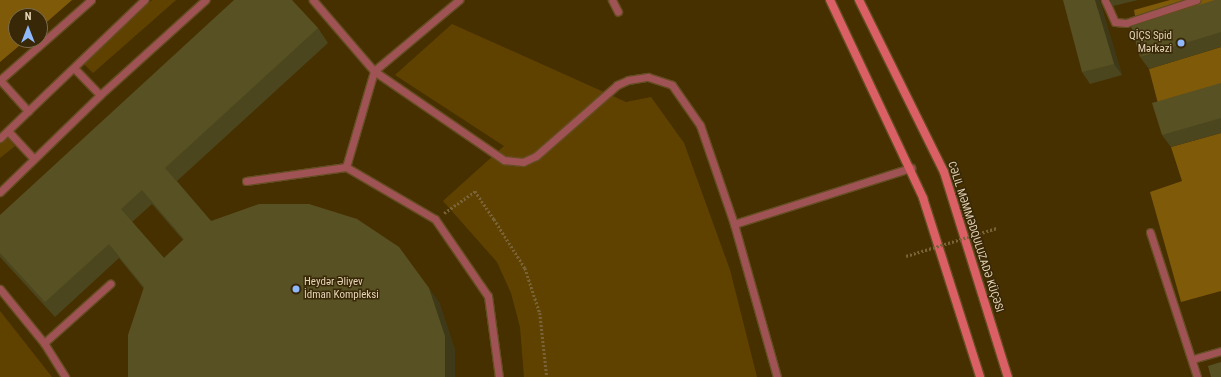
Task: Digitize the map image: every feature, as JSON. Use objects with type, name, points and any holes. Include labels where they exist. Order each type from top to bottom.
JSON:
[{"type":"main road","points":[[830,0],[911,168],[980,377]]},
{"type":"main road","name":"CƏLIL MƏMMƏDQULUZADƏ KÜÇƏSI","points":[[859,0],[944,172],[1008,377]]},
{"type":"lane","points":[[28,111],[0,80],[91,0]]},
{"type":"lane","points":[[0,138],[144,0]]},
{"type":"lane","points":[[0,192],[100,95],[205,0]]},
{"type":"lane","points":[[313,0],[374,71],[504,160],[523,162],[536,156],[617,85],[628,80],[648,77],[672,85],[700,125],[734,224],[775,377]]},
{"type":"lane","points":[[346,167],[374,71],[459,0]]},
{"type":"lane","points":[[612,0],[618,12]]},
{"type":"lane","points":[[1105,0],[1115,22],[1126,23],[1196,0]]},
{"type":"lane","points":[[74,68],[100,95]]},
{"type":"lane","points":[[8,131],[34,159]]},
{"type":"lane","points":[[246,181],[346,167],[435,219],[488,296],[499,377]]},
{"type":"lane","points":[[734,224],[911,168]]},
{"type":"lane","points":[[1150,232],[1193,359],[1197,377]]},
{"type":"lane","points":[[44,343],[110,284]]},
{"type":"lane","points":[[0,289],[44,343],[65,377]]},
{"type":"lane","points":[[1193,359],[1221,351]]},
{"type":"path","points":[[435,219],[475,191],[479,196],[525,268],[540,313],[547,377]]},
{"type":"path","points":[[906,256],[997,228]]},
{"type":"shaded area","points":[[0,0],[72,0],[48,21],[48,8],[8,8],[8,48],[17,48],[0,62]]},
{"type":"shaded area","points":[[152,0],[176,0],[93,73],[82,62]]},
{"type":"shaded area","points":[[1170,0],[1221,0],[1139,39],[1134,10]]},
{"type":"shaded area","points":[[452,24],[626,102],[651,97],[684,143],[730,270],[757,377],[524,377],[520,327],[511,293],[497,262],[443,201],[504,146],[395,75]]},
{"type":"shaded area","points":[[1221,47],[1221,98],[1161,115],[1149,69]]},
{"type":"shaded area","points":[[1221,133],[1221,291],[1181,302],[1150,192],[1182,181],[1171,147]]},
{"type":"shaded area","points":[[5,134],[15,146],[0,158],[0,138]]},
{"type":"shaded area","points":[[0,311],[52,377],[0,377]]},
{"type":"building","points":[[234,0],[292,0],[318,28],[165,168],[211,221],[259,204],[309,204],[357,219],[399,247],[429,288],[445,336],[445,377],[128,377],[128,335],[144,287],[109,244],[45,302],[0,253],[0,215]],"holes":[[[142,190],[184,239],[164,258],[121,209]]]},
{"type":"building","points":[[1063,0],[1095,0],[1114,64],[1082,72]]},
{"type":"building","points":[[1215,0],[1221,0],[1221,32],[1140,57],[1131,26]]},
{"type":"building","points":[[1221,83],[1221,118],[1162,135],[1152,103]]},
{"type":"building","points":[[1221,362],[1221,377],[1211,377],[1208,366]]},
{"type":"place","name":"QİÇS Spid Mərkəzi","points":[[1181,43]]},
{"type":"place","name":"Heydər Əliyev İdman Kompleksi","points":[[296,289]]}]
